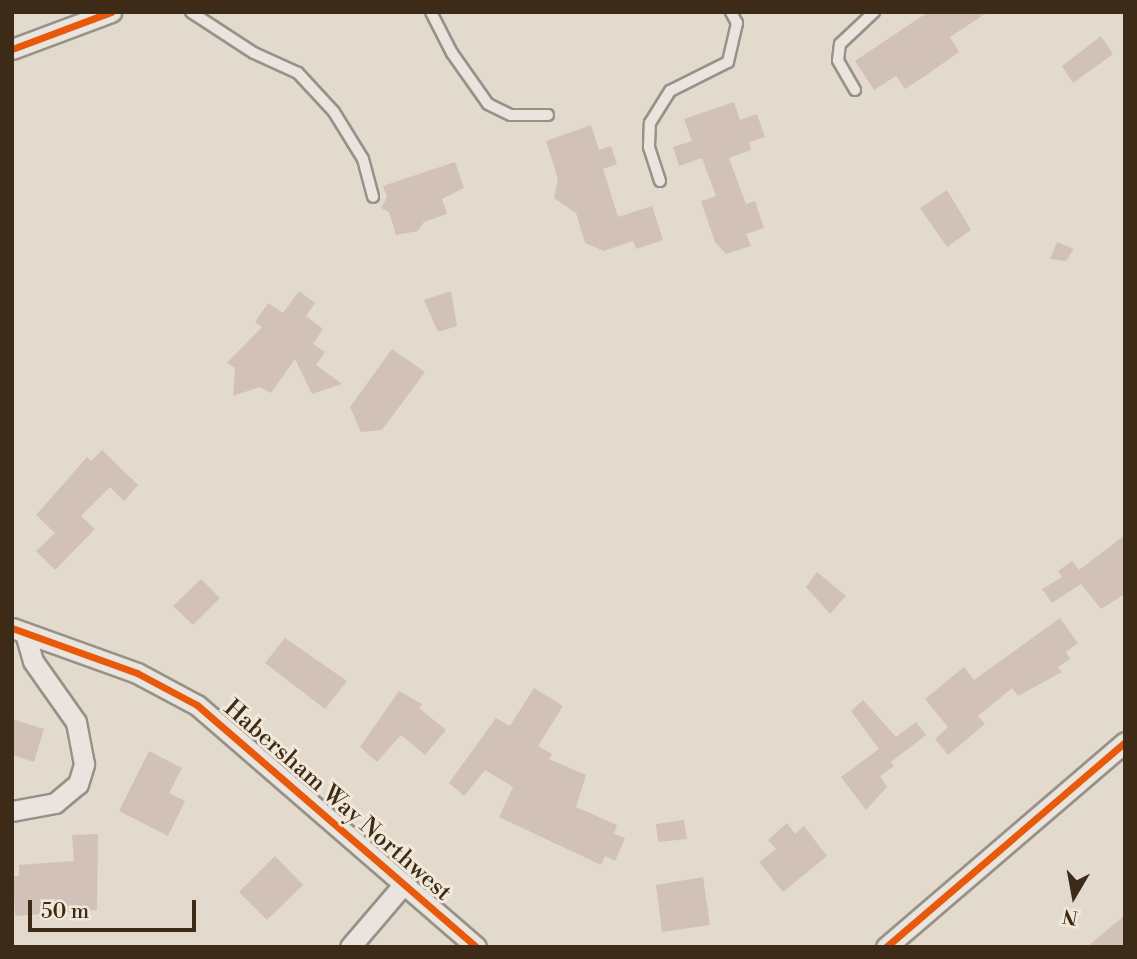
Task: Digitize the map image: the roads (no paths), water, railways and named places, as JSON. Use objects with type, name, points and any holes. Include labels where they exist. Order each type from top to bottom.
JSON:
[{"type":"street","points":[[12,49],[111,12]]},
{"type":"street","points":[[12,811],[55,803],[78,784],[84,764],[82,740],[76,722],[33,661],[19,630]]},
{"type":"street","name":"Habersham Way Northwest","points":[[19,630],[137,673],[197,705],[476,947]]},
{"type":"street","points":[[886,947],[1125,742]]},
{"type":"street","points":[[350,947],[403,885]]},
{"type":"lane","points":[[191,12],[298,74],[334,112],[363,159],[373,197]]},
{"type":"lane","points":[[431,12],[452,53],[488,104],[511,115],[548,115]]},
{"type":"lane","points":[[660,181],[649,147],[650,123],[670,91],[728,62],[737,23],[731,12]]},
{"type":"lane","points":[[855,90],[838,60],[840,44],[874,12]]}]
